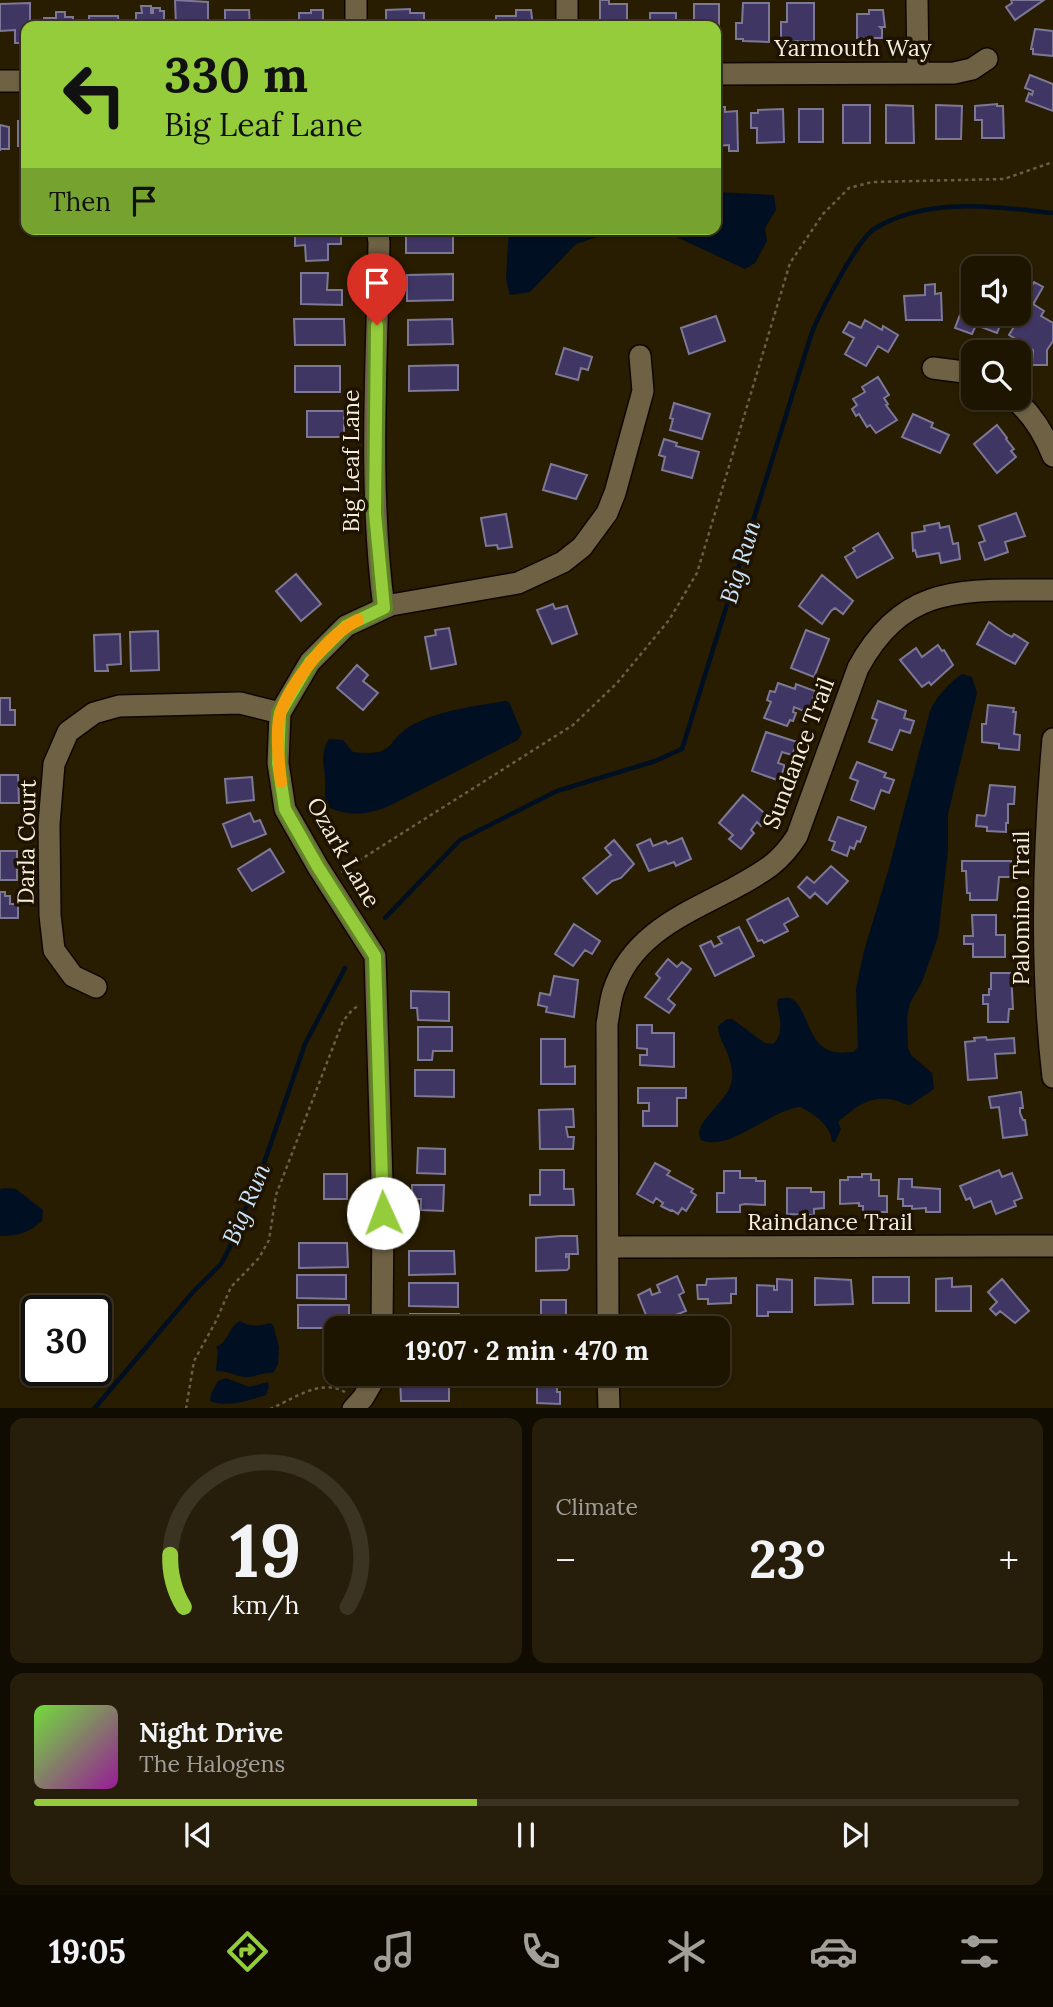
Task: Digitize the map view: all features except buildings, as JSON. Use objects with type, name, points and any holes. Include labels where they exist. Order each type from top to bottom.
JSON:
[{"type":"street","points":[[356,0],[356,21]]},
{"type":"street","points":[[567,0],[567,21]]},
{"type":"street","points":[[917,0],[918,73]]},
{"type":"street","name":"Yarmouth Way","points":[[721,74],[954,73],[972,69],[987,59]]},
{"type":"street","points":[[0,82],[21,81]]},
{"type":"street","name":"Big Leaf Lane","points":[[378,235],[374,490],[384,608]]},
{"type":"street","name":"Ozark Lane","points":[[382,1316],[383,1213],[375,956],[285,809],[278,763],[280,713],[310,662],[346,626],[391,605],[518,583],[544,572],[582,547],[607,513],[615,493],[643,391],[640,356]]},
{"type":"street","points":[[933,369],[961,372]]},
{"type":"street","points":[[1026,410],[1043,433],[1053,457]]},
{"type":"street","name":"Sundance Trail","points":[[608,1316],[607,1024],[613,992],[626,963],[637,948],[661,926],[767,871],[786,854],[797,836],[858,668],[871,645],[897,618],[924,601],[948,593],[1053,590]]},
{"type":"street","name":"Darla Court","points":[[96,987],[73,976],[54,950],[50,915],[49,824],[54,764],[68,732],[94,713],[119,706],[240,703],[280,713]]},
{"type":"street","name":"Palomino Trail","points":[[1053,739],[1045,828],[1045,992],[1053,1077]]},
{"type":"street","name":"Raindance Trail","points":[[608,1247],[1053,1246]]},
{"type":"street","points":[[356,1405],[370,1386]]},
{"type":"street","points":[[608,1386],[608,1408]]},
{"type":"path","points":[[328,881],[573,724],[617,683],[669,620],[697,573],[790,263],[823,214],[849,188],[872,182],[1004,179],[1053,162]]},
{"type":"path","points":[[186,1408],[194,1361],[231,1287],[259,1258],[269,1240],[276,1195],[343,1021],[353,1009],[376,999]]},
{"type":"path","points":[[272,1408],[320,1387],[342,1390],[356,1405]]},
{"type":"water","points":[[721,192],[774,195],[776,210],[765,228],[767,241],[755,263],[745,269],[672,235],[721,235]]},
{"type":"water","points":[[509,235],[618,235],[597,237],[576,244],[530,292],[510,295],[506,279]]},
{"type":"water","points":[[962,674],[972,677],[977,693],[948,814],[948,849],[938,937],[922,982],[910,1003],[907,1018],[908,1048],[911,1055],[932,1073],[934,1089],[910,1105],[885,1099],[863,1103],[838,1122],[841,1129],[835,1142],[832,1142],[829,1131],[821,1121],[800,1107],[788,1110],[737,1136],[712,1142],[701,1140],[701,1126],[726,1095],[732,1079],[729,1058],[718,1030],[718,1026],[727,1019],[732,1019],[765,1043],[773,1044],[780,1030],[778,999],[789,998],[795,1001],[813,1036],[824,1047],[843,1053],[854,1052],[858,1047],[856,989],[864,951],[930,711],[943,691]]},
{"type":"water","points":[[509,702],[522,733],[518,740],[381,809],[351,813],[328,807],[323,758],[329,739],[343,740],[353,752],[378,752],[390,746],[404,730],[424,719],[459,709]]},
{"type":"water","points":[[0,1189],[16,1189],[43,1210],[42,1221],[22,1233],[0,1236]]},
{"type":"water","points":[[240,1321],[251,1325],[273,1325],[279,1347],[278,1364],[273,1373],[246,1377],[216,1371],[216,1347]]},
{"type":"water","points":[[226,1378],[249,1387],[268,1382],[269,1386],[266,1395],[245,1401],[223,1404],[210,1401],[218,1381]]},
{"type":"waterway","name":"Big Run","points":[[385,918],[460,840],[557,791],[655,761],[682,749],[811,335],[839,278],[867,236],[874,229],[894,219],[938,208],[985,207],[1053,213]]},
{"type":"waterway","name":"Big Run","points":[[95,1408],[193,1292],[221,1264],[263,1166],[305,1044],[345,968]]},
{"type":"slow traffic","points":[[281,782],[278,763],[280,713],[310,662],[346,626],[358,620]]},
{"type":"route","points":[[377,325],[374,490],[384,608],[346,626],[310,662],[280,713],[278,763],[285,809],[318,867],[375,956],[383,1213]]}]
